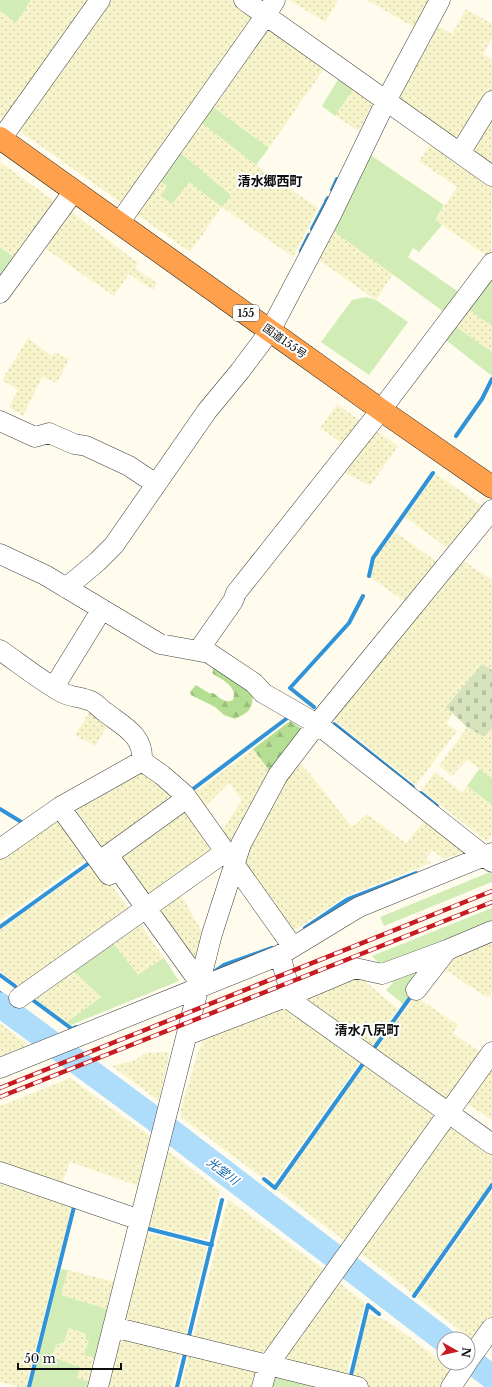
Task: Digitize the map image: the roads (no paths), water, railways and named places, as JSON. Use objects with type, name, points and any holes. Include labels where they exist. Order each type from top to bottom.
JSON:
[{"type":"highway","name":"国道155号","points":[[1,139],[381,410],[492,487]]},
{"type":"street","points":[[1,139],[100,0]]},
{"type":"street","points":[[244,0],[270,8],[386,101],[492,176]]},
{"type":"street","points":[[66,588],[97,562],[114,545],[207,411],[270,331],[332,213],[386,101],[440,0]]},
{"type":"street","points":[[119,223],[270,8]]},
{"type":"street","points":[[460,153],[492,101]]},
{"type":"street","points":[[0,293],[74,191]]},
{"type":"street","points":[[198,651],[233,601],[236,593],[381,410],[492,263]]},
{"type":"street","points":[[0,421],[36,437],[49,433],[74,444],[86,446],[129,466],[156,484]]},
{"type":"street","points":[[19,998],[142,911],[229,858],[241,844],[278,775],[317,724],[492,510]]},
{"type":"street","points":[[0,554],[45,575],[160,644],[209,653],[254,683],[263,694],[317,724],[490,853]]},
{"type":"street","points":[[54,687],[102,609]]},
{"type":"street","points":[[0,650],[62,693],[93,701],[101,709],[134,734],[141,748],[142,761],[187,798],[229,858],[286,951],[288,996]]},
{"type":"street","points":[[0,849],[60,807],[142,761]]},
{"type":"street","points":[[142,911],[108,855],[187,798]]},
{"type":"street","points":[[60,807],[142,911],[197,987]]},
{"type":"street","points":[[0,1068],[45,1051],[286,951],[359,907],[490,853]]},
{"type":"street","points":[[98,1387],[187,1035],[197,987],[212,934],[229,858]]},
{"type":"street","points":[[187,1035],[355,968],[382,974],[447,950],[492,931]]},
{"type":"street","points":[[416,990],[447,950]]},
{"type":"street","points":[[288,996],[492,1144]]},
{"type":"street","points":[[262,1387],[268,1365],[492,1052]]},
{"type":"street","points":[[0,1172],[140,1220]]},
{"type":"street","points":[[113,1327],[358,1387]]},
{"type":"street","points":[[476,1350],[492,1328]]},
{"type":"street","points":[[451,1387],[461,1371]]},
{"type":"water","points":[[0,991],[64,1040],[47,1047],[0,1011]]},
{"type":"waterway","points":[[332,190],[337,179]]},
{"type":"waterway","points":[[312,229],[325,204]]},
{"type":"waterway","points":[[301,251],[309,235]]},
{"type":"waterway","points":[[456,436],[482,399],[492,379]]},
{"type":"waterway","points":[[369,576],[373,558],[433,473]]},
{"type":"waterway","points":[[314,707],[290,688],[349,623],[363,596]]},
{"type":"waterway","points":[[189,792],[286,719]]},
{"type":"waterway","points":[[334,724],[413,787]]},
{"type":"waterway","points":[[421,793],[437,806]]},
{"type":"waterway","points":[[0,809],[23,823],[26,822]]},
{"type":"waterway","points":[[0,927],[89,863]]},
{"type":"waterway","points":[[305,928],[348,899],[416,873]]},
{"type":"waterway","points":[[214,972],[224,965],[272,948]]},
{"type":"waterway","points":[[0,975],[15,986]]},
{"type":"waterway","points":[[372,1051],[412,995]]},
{"type":"waterway","points":[[30,998],[72,1029],[76,1027]]},
{"type":"waterway","name":"光堂川","points":[[0,1005],[164,1126],[436,1334]]},
{"type":"waterway","points":[[264,1179],[275,1188],[365,1061]]},
{"type":"waterway","name":"光堂川","points":[[226,1184],[232,1177]]},
{"type":"waterway","points":[[414,1296],[492,1185]]},
{"type":"waterway","name":"光堂川","points":[[253,1194],[257,1188]]},
{"type":"waterway","points":[[188,1340],[222,1200]]},
{"type":"waterway","points":[[29,1387],[75,1203]]},
{"type":"waterway","points":[[145,1228],[212,1245]]},
{"type":"waterway","points":[[384,1306],[389,1298]]},
{"type":"waterway","name":"光堂川","points":[[405,1310],[408,1304]]},
{"type":"waterway","points":[[350,1379],[368,1305],[379,1314]]},
{"type":"waterway","points":[[177,1387],[186,1350]]},
{"type":"waterway","name":"光堂川","points":[[476,1365],[492,1377]]},
{"type":"railway","points":[[0,1088],[492,891]]},
{"type":"railway","points":[[0,1097],[492,902]]},
{"type":"district","name":"清水郷西町","points":[[270,181]]},
{"type":"district","name":"清水八尻町","points":[[367,1030]]}]
